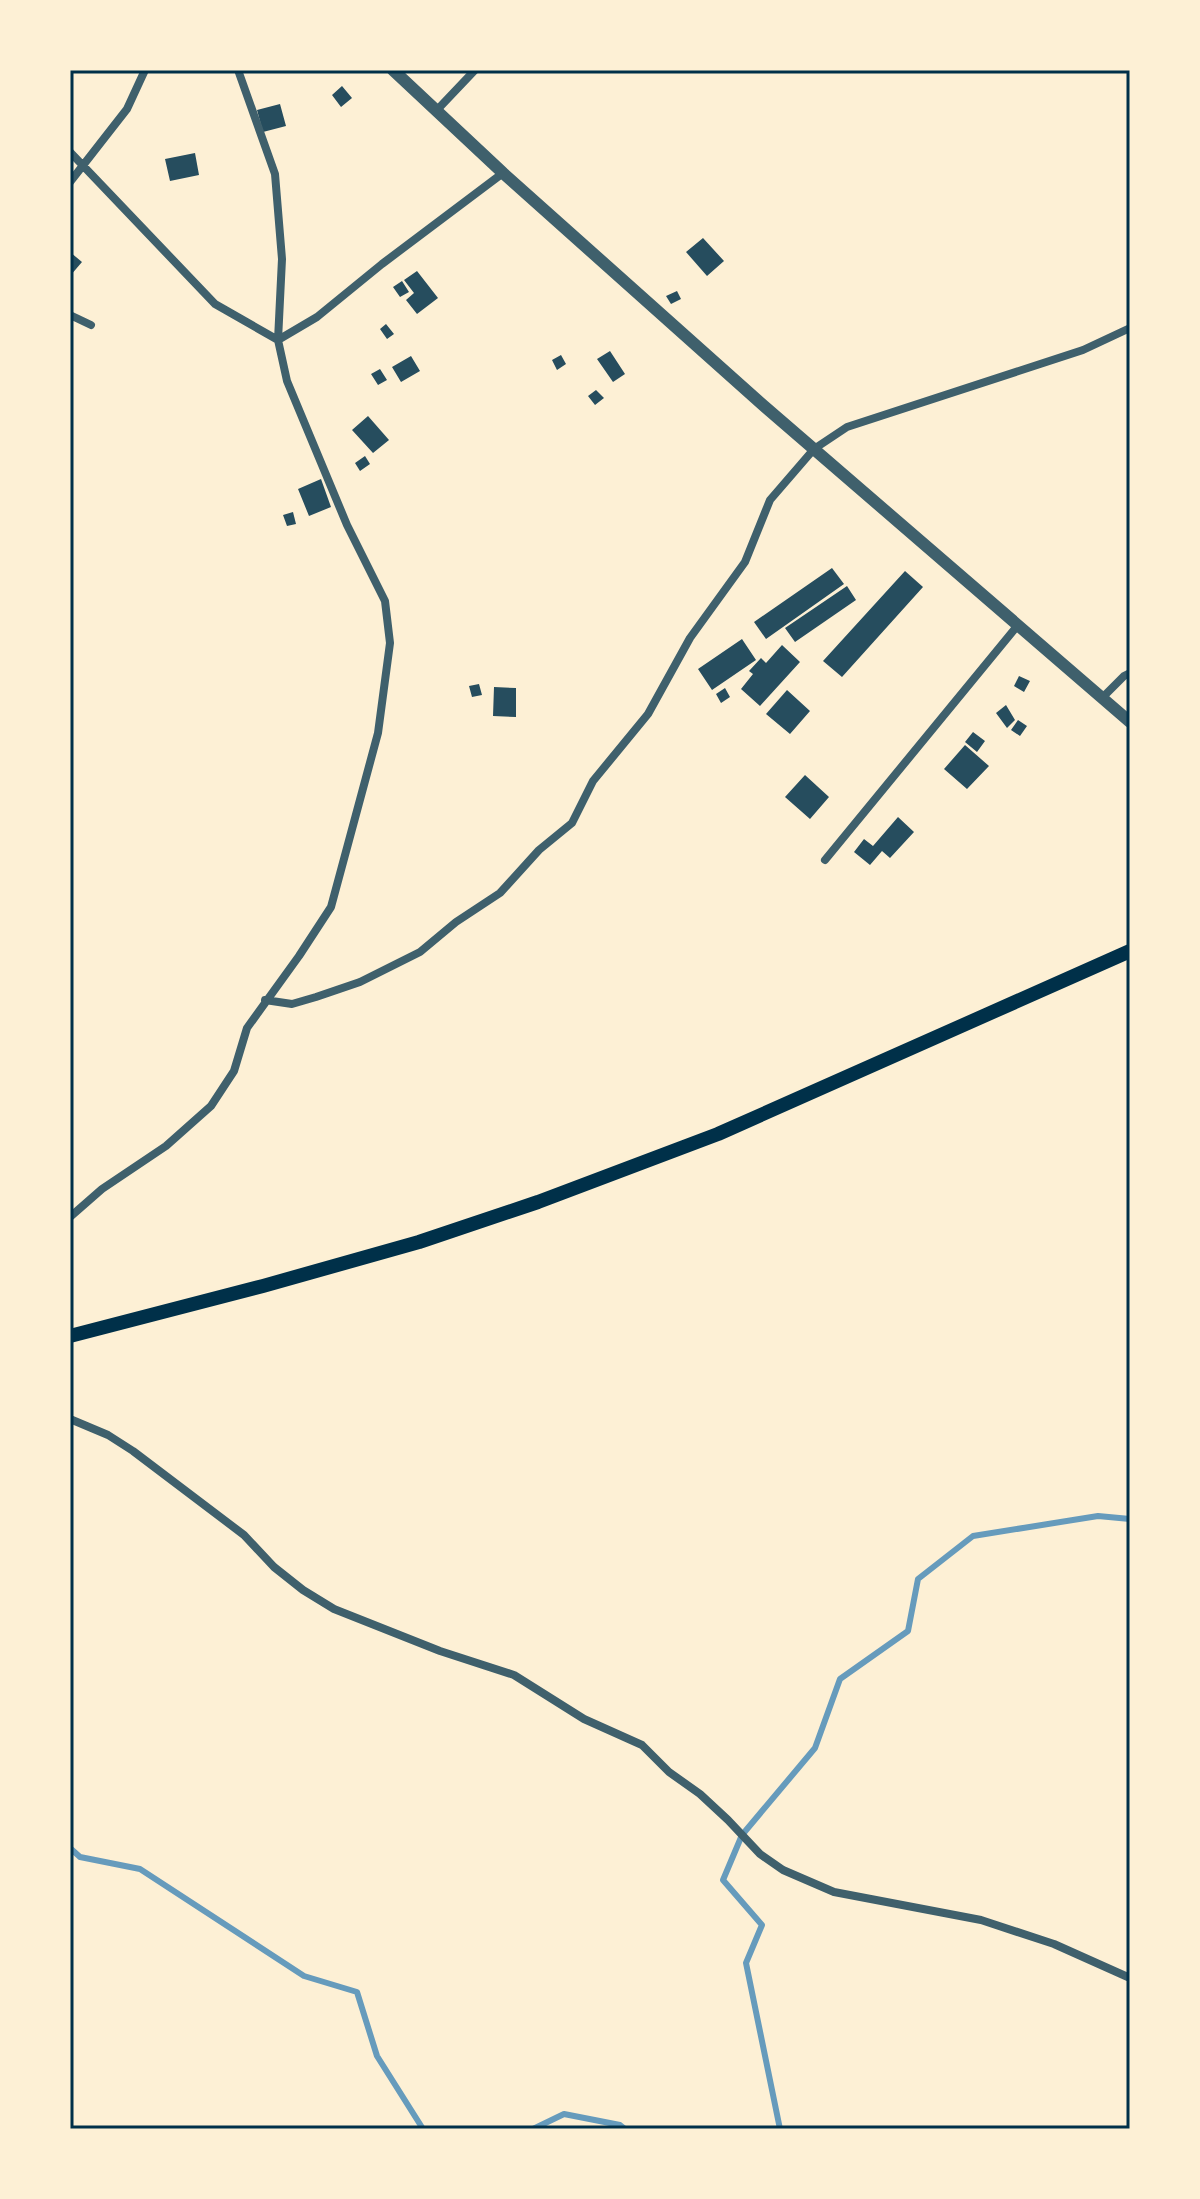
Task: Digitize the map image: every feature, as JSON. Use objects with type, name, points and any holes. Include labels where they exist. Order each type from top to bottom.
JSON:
[{"type":"main road","points":[[70,1336],[419,1242],[538,1202],[718,1134],[1130,951]]},
{"type":"street","points":[[70,182],[127,109],[145,70]]},
{"type":"street","points":[[70,1217],[102,1189],[166,1146],[211,1106],[234,1071],[247,1028],[331,907],[378,733],[390,643],[385,601],[347,525],[287,381],[278,340],[282,259],[275,174],[238,70]]},
{"type":"street","points":[[393,70],[503,173],[814,449],[1130,722]]},
{"type":"street","points":[[437,110],[475,70]]},
{"type":"street","points":[[70,152],[215,304],[278,340]]},
{"type":"street","points":[[278,340],[317,317],[503,173]]},
{"type":"street","points":[[70,315],[91,325]]},
{"type":"street","points":[[265,1000],[292,1004],[316,997],[360,982],[420,952],[456,922],[500,893],[539,850],[572,823],[593,781],[648,714],[690,638],[745,562],[770,500],[814,449],[847,427],[1055,360],[1130,328]]},
{"type":"street","points":[[825,860],[1018,625]]},
{"type":"street","points":[[1102,698],[1130,673]]},
{"type":"street","points":[[70,1419],[108,1435],[133,1451],[244,1535],[274,1567],[303,1590],[334,1609],[440,1651],[514,1675],[584,1719],[642,1745],[669,1772],[700,1794],[760,1854],[783,1870],[834,1892],[981,1920],[1054,1944],[1130,1978]]},
{"type":"building","points":[[342,86],[352,98],[341,107],[332,95]]},
{"type":"building","points":[[280,104],[286,126],[263,132],[257,110]]},
{"type":"building","points":[[195,153],[199,175],[170,181],[165,159]]},
{"type":"building","points":[[703,238],[724,261],[707,276],[686,252]]},
{"type":"building","points":[[70,252],[82,262],[70,276]]},
{"type":"building","points":[[417,271],[438,298],[417,314],[406,300],[414,293],[404,280]]},
{"type":"building","points":[[402,281],[409,292],[400,297],[393,287]]},
{"type":"building","points":[[677,291],[681,299],[671,304],[666,296]]},
{"type":"building","points":[[386,324],[394,334],[387,339],[380,329]]},
{"type":"building","points":[[610,351],[625,374],[613,382],[597,359]]},
{"type":"building","points":[[561,355],[566,364],[557,370],[552,360]]},
{"type":"building","points":[[411,356],[420,371],[401,382],[392,367]]},
{"type":"building","points":[[380,369],[387,380],[378,385],[371,374]]},
{"type":"building","points":[[596,390],[604,398],[595,405],[588,396]]},
{"type":"building","points":[[368,416],[389,440],[373,453],[352,430]]},
{"type":"building","points":[[365,456],[370,464],[360,471],[355,463]]},
{"type":"building","points":[[321,479],[331,507],[309,516],[298,489]]},
{"type":"building","points":[[293,512],[296,524],[287,526],[283,515]]},
{"type":"building","points":[[832,568],[844,584],[766,639],[754,622]]},
{"type":"building","points":[[905,571],[923,587],[842,677],[823,661]]},
{"type":"building","points":[[847,586],[856,600],[795,642],[785,628]]},
{"type":"building","points":[[742,639],[756,660],[712,690],[698,669]]},
{"type":"building","points":[[782,645],[800,662],[760,706],[741,689],[753,674],[749,671],[761,658],[766,663]]},
{"type":"building","points":[[1019,676],[1030,681],[1024,692],[1014,686]]},
{"type":"building","points":[[479,684],[482,695],[472,697],[469,686]]},
{"type":"building","points":[[494,687],[516,688],[516,717],[493,716]]},
{"type":"building","points":[[725,688],[730,697],[721,703],[716,694]]},
{"type":"building","points":[[787,690],[810,711],[790,734],[766,714]]},
{"type":"building","points":[[1006,705],[1015,720],[1007,728],[996,713]]},
{"type":"building","points":[[1018,720],[1027,726],[1020,736],[1011,730]]},
{"type":"building","points":[[973,732],[985,741],[977,752],[965,742]]},
{"type":"building","points":[[965,745],[989,766],[967,789],[944,769]]},
{"type":"building","points":[[805,775],[829,797],[810,819],[785,797]]},
{"type":"building","points":[[898,817],[914,832],[890,858],[882,851],[870,865],[854,852],[864,839],[873,846]]},
{"type":"waterway","points":[[780,2129],[746,1963],[762,1925],[723,1880],[742,1835],[815,1748],[840,1679],[908,1631],[918,1579],[973,1536],[1098,1516],[1130,1519]]},
{"type":"waterway","points":[[70,1848],[80,1857],[140,1869],[304,1976],[357,1992],[377,2056],[423,2129]]},
{"type":"waterway","points":[[533,2129],[564,2114],[620,2125],[625,2129]]}]
